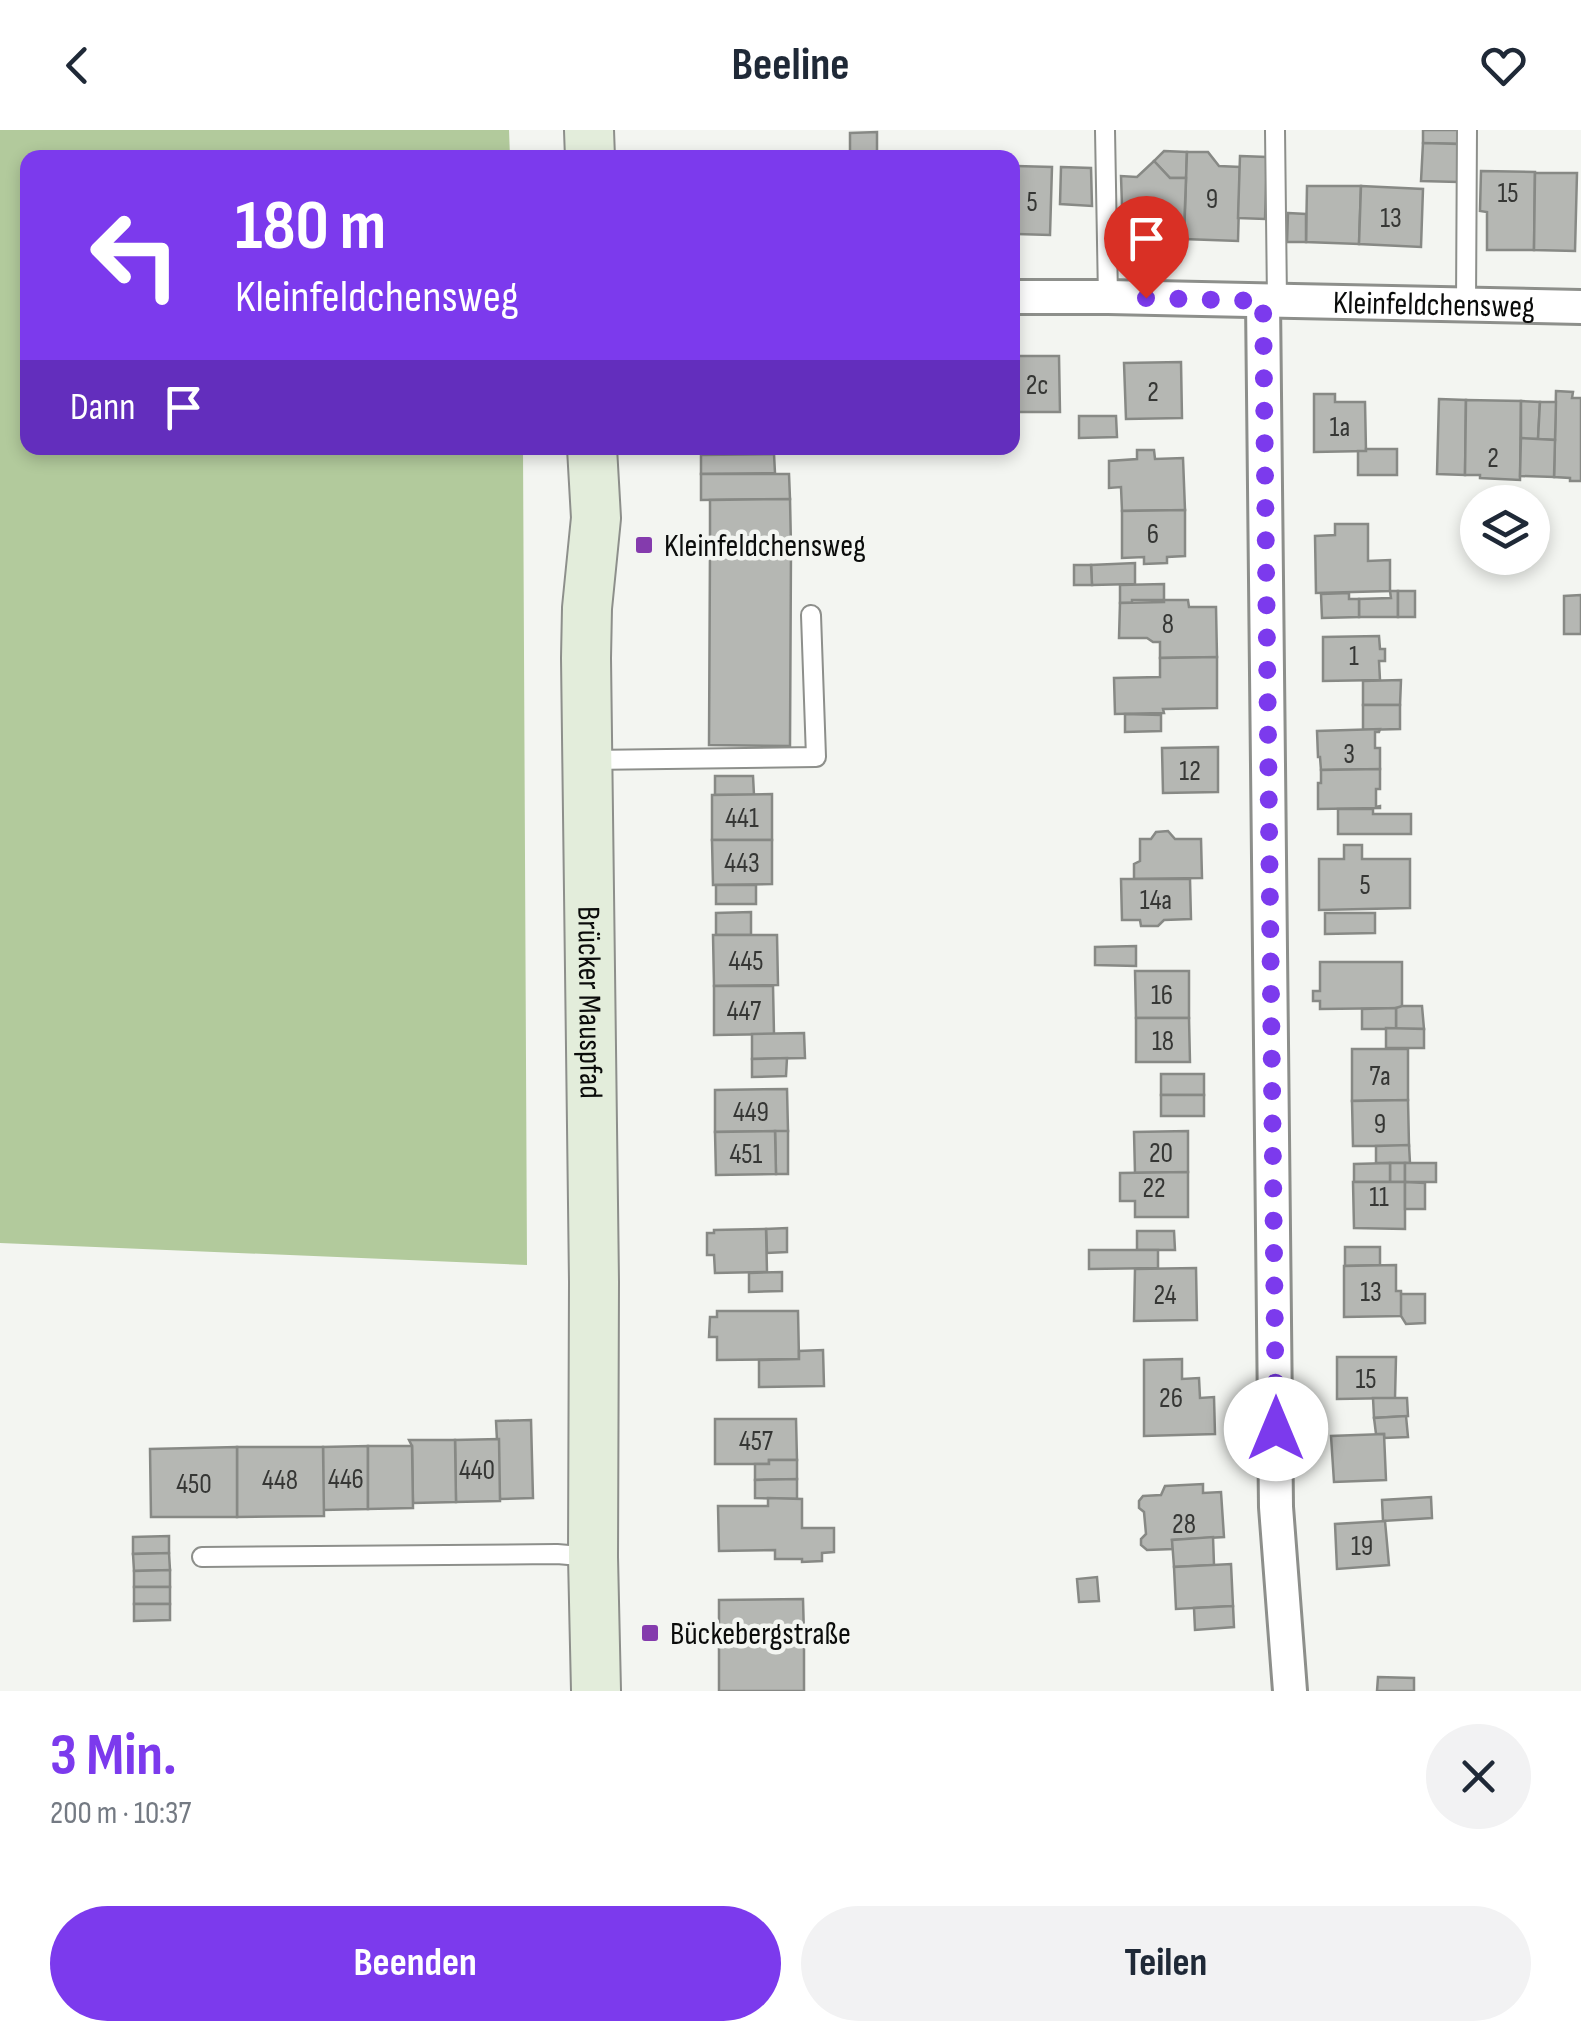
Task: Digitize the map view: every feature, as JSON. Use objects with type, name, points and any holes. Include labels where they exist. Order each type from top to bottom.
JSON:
[{"type":"main road","name":"Brücker Mauspfad","points":[[592,455],[596,518],[587,608],[587,760],[596,1691]]},
{"type":"street","name":"Kleinfeldchensweg","points":[[1020,297],[1581,307]]},
{"type":"street","points":[[1270,301],[1276,1507],[1290,1691]]},
{"type":"lane","points":[[1104,130],[1108,297]]},
{"type":"lane","points":[[1270,301],[1275,130]]},
{"type":"lane","points":[[1466,303],[1467,130]]},
{"type":"lane","points":[[587,760],[816,757],[811,615]]},
{"type":"lane","points":[[202,1557],[593,1557]]},
{"type":"green space","points":[[0,130],[509,130],[510,150],[20,150],[20,455],[523,455],[527,1265],[0,1243]]},
{"type":"building","points":[[1423,130],[1459,130],[1459,144],[1423,143]]},
{"type":"building","points":[[877,132],[877,150],[850,150],[850,133]]},
{"type":"building","points":[[1423,143],[1459,144],[1458,182],[1421,181]]},
{"type":"building","points":[[1164,151],[1187,152],[1186,178],[1170,178],[1154,161]]},
{"type":"building","points":[[1187,152],[1208,152],[1219,166],[1240,167],[1238,241],[1184,239]]},
{"type":"building","points":[[1240,156],[1267,157],[1265,219],[1238,218]]},
{"type":"building","points":[[1154,161],[1170,178],[1186,178],[1184,231],[1160,231],[1152,238],[1122,206],[1121,176],[1137,177]]},
{"type":"building","points":[[1020,166],[1052,167],[1050,235],[1020,234]]},
{"type":"building","points":[[1061,167],[1091,168],[1092,206],[1060,204]]},
{"type":"building","points":[[1481,171],[1535,172],[1534,250],[1487,250],[1487,212],[1480,211]]},
{"type":"building","points":[[1535,173],[1577,173],[1575,251],[1534,250]]},
{"type":"building","points":[[1307,186],[1361,186],[1359,244],[1306,242]]},
{"type":"building","points":[[1361,186],[1423,189],[1421,247],[1359,244]]},
{"type":"building","points":[[1288,213],[1306,214],[1306,242],[1287,242]]},
{"type":"building","points":[[1020,356],[1059,356],[1060,412],[1020,412]]},
{"type":"building","points":[[1181,362],[1182,418],[1126,419],[1124,363]]},
{"type":"building","points":[[1556,391],[1573,392],[1572,398],[1581,398],[1581,481],[1554,477]]},
{"type":"building","points":[[1314,394],[1335,394],[1335,402],[1365,402],[1366,451],[1314,452]]},
{"type":"building","points":[[1439,399],[1466,400],[1465,475],[1437,474]]},
{"type":"building","points":[[1466,400],[1521,401],[1520,480],[1465,475]]},
{"type":"building","points":[[1521,401],[1540,402],[1538,439],[1521,439]]},
{"type":"building","points":[[1540,402],[1556,402],[1555,440],[1538,439]]},
{"type":"building","points":[[1079,416],[1116,416],[1117,437],[1079,438]]},
{"type":"building","points":[[1521,438],[1555,440],[1554,477],[1520,476]]},
{"type":"building","points":[[1397,449],[1397,475],[1358,475],[1358,451]]},
{"type":"building","points":[[1137,450],[1154,450],[1155,459],[1183,458],[1185,510],[1122,511],[1121,487],[1109,488],[1109,461],[1137,459]]},
{"type":"building","points":[[701,455],[774,455],[775,473],[701,474]]},
{"type":"building","points":[[701,474],[789,474],[790,499],[701,500]]},
{"type":"building","points":[[790,499],[791,547],[710,548],[710,500]]},
{"type":"building","points":[[1185,510],[1185,556],[1167,557],[1167,563],[1144,564],[1144,557],[1122,558],[1122,511]]},
{"type":"building","points":[[1335,524],[1368,524],[1368,561],[1390,560],[1390,591],[1316,593],[1315,536],[1335,535]]},
{"type":"building","points":[[791,547],[790,746],[709,745],[710,548]]},
{"type":"building","points":[[1135,563],[1135,584],[1092,585],[1091,565]]},
{"type":"building","points":[[1074,565],[1091,565],[1092,585],[1074,585]]},
{"type":"building","points":[[1164,584],[1164,600],[1120,603],[1120,585]]},
{"type":"building","points":[[1390,591],[1398,591],[1398,617],[1359,617],[1359,599],[1391,598]]},
{"type":"building","points":[[1398,591],[1415,591],[1415,617],[1398,617]]},
{"type":"building","points":[[1349,593],[1349,599],[1359,599],[1359,617],[1322,618],[1321,594]]},
{"type":"building","points":[[1581,595],[1581,634],[1564,634],[1564,596]]},
{"type":"building","points":[[1188,600],[1189,607],[1216,607],[1217,657],[1160,658],[1160,642],[1119,638],[1120,603]]},
{"type":"building","points":[[1379,636],[1380,649],[1385,649],[1385,661],[1379,661],[1380,680],[1323,681],[1323,637]]},
{"type":"building","points":[[1217,657],[1217,708],[1115,714],[1114,678],[1160,677],[1160,658]]},
{"type":"building","points":[[1401,680],[1400,705],[1363,705],[1363,681]]},
{"type":"building","points":[[1363,705],[1400,705],[1400,729],[1363,730]]},
{"type":"building","points":[[1125,714],[1161,715],[1161,731],[1125,732]]},
{"type":"building","points":[[1380,729],[1375,732],[1375,748],[1380,748],[1380,769],[1321,770],[1317,731]]},
{"type":"building","points":[[1218,747],[1218,792],[1163,793],[1162,748]]},
{"type":"building","points":[[1380,769],[1376,807],[1380,808],[1318,809],[1321,770]]},
{"type":"building","points":[[715,776],[753,776],[754,795],[715,795]]},
{"type":"building","points":[[772,794],[772,840],[712,840],[712,795]]},
{"type":"building","points":[[1338,809],[1411,814],[1411,834],[1338,834]]},
{"type":"building","points":[[1168,831],[1175,839],[1201,839],[1202,878],[1134,879],[1134,864],[1140,861],[1140,839],[1151,839],[1156,832]]},
{"type":"building","points":[[712,840],[772,840],[772,884],[713,885]]},
{"type":"building","points":[[1344,845],[1362,845],[1362,859],[1410,859],[1410,908],[1319,910],[1319,859],[1344,859]]},
{"type":"building","points":[[1121,879],[1190,879],[1191,919],[1164,920],[1158,926],[1122,920]]},
{"type":"building","points":[[716,885],[756,885],[756,904],[716,904]]},
{"type":"building","points":[[751,912],[751,935],[716,935],[716,913]]},
{"type":"building","points":[[1325,913],[1375,913],[1375,933],[1325,934]]},
{"type":"building","points":[[713,935],[777,935],[778,985],[714,986]]},
{"type":"building","points":[[1136,946],[1136,966],[1095,965],[1095,947]]},
{"type":"building","points":[[1320,962],[1402,962],[1402,1008],[1320,1009],[1320,1001],[1313,1001],[1313,991],[1320,991]]},
{"type":"building","points":[[1135,971],[1189,971],[1189,1018],[1136,1018]]},
{"type":"building","points":[[714,986],[773,986],[774,1034],[714,1035]]},
{"type":"building","points":[[1422,1006],[1424,1029],[1396,1029],[1396,1008]]},
{"type":"building","points":[[1396,1008],[1396,1029],[1362,1029],[1362,1009]]},
{"type":"building","points":[[1136,1018],[1189,1018],[1190,1062],[1136,1062]]},
{"type":"building","points":[[1386,1028],[1424,1029],[1424,1048],[1386,1048]]},
{"type":"building","points":[[804,1033],[805,1058],[752,1059],[752,1034]]},
{"type":"building","points":[[1352,1049],[1408,1049],[1408,1100],[1352,1101]]},
{"type":"building","points":[[787,1058],[786,1076],[752,1077],[752,1059]]},
{"type":"building","points":[[1161,1074],[1204,1074],[1204,1095],[1161,1095]]},
{"type":"building","points":[[787,1089],[788,1131],[715,1132],[715,1090]]},
{"type":"building","points":[[1161,1095],[1204,1095],[1204,1116],[1161,1116]]},
{"type":"building","points":[[1408,1100],[1409,1146],[1353,1146],[1352,1101]]},
{"type":"building","points":[[775,1131],[788,1131],[788,1174],[776,1174]]},
{"type":"building","points":[[775,1131],[776,1174],[716,1175],[715,1132]]},
{"type":"building","points":[[1188,1131],[1188,1172],[1135,1173],[1134,1132]]},
{"type":"building","points":[[1409,1145],[1410,1163],[1376,1163],[1376,1146]]},
{"type":"building","points":[[1390,1163],[1405,1163],[1405,1182],[1390,1182]]},
{"type":"building","points":[[1390,1163],[1390,1182],[1354,1182],[1354,1164]]},
{"type":"building","points":[[1405,1163],[1436,1163],[1436,1182],[1405,1182]]},
{"type":"building","points":[[1188,1172],[1188,1217],[1135,1217],[1135,1201],[1120,1201],[1120,1173]]},
{"type":"building","points":[[1353,1182],[1405,1182],[1405,1229],[1354,1228]]},
{"type":"building","points":[[1405,1182],[1425,1183],[1425,1209],[1405,1209]]},
{"type":"building","points":[[787,1228],[787,1252],[767,1253],[766,1229]]},
{"type":"building","points":[[766,1229],[767,1272],[715,1273],[714,1255],[707,1255],[707,1233]]},
{"type":"building","points":[[1137,1231],[1174,1231],[1175,1250],[1137,1250]]},
{"type":"building","points":[[1345,1247],[1380,1247],[1380,1265],[1345,1266]]},
{"type":"building","points":[[1089,1250],[1158,1250],[1158,1268],[1089,1269]]},
{"type":"building","points":[[1396,1265],[1396,1291],[1401,1291],[1402,1316],[1344,1317],[1344,1266]]},
{"type":"building","points":[[1196,1268],[1197,1320],[1134,1321],[1135,1269]]},
{"type":"building","points":[[782,1272],[782,1291],[749,1292],[749,1273]]},
{"type":"building","points":[[1401,1294],[1425,1294],[1425,1323],[1406,1324],[1401,1316]]},
{"type":"building","points":[[717,1311],[798,1311],[799,1359],[717,1360],[717,1337],[709,1337],[710,1317],[717,1317]]},
{"type":"building","points":[[823,1350],[824,1386],[759,1387],[759,1360],[799,1359],[799,1351]]},
{"type":"building","points":[[1337,1357],[1396,1357],[1395,1398],[1337,1399]]},
{"type":"building","points":[[1182,1359],[1182,1379],[1199,1378],[1200,1398],[1214,1397],[1215,1434],[1144,1436],[1144,1360]]},
{"type":"building","points":[[1373,1398],[1407,1398],[1408,1416],[1374,1418]]},
{"type":"building","points":[[1406,1416],[1408,1437],[1384,1438],[1384,1434],[1376,1434],[1374,1418]]},
{"type":"building","points":[[715,1419],[796,1419],[797,1460],[715,1464]]},
{"type":"building","points":[[531,1420],[533,1498],[500,1499],[496,1421]]},
{"type":"building","points":[[1384,1434],[1386,1480],[1334,1482],[1331,1436]]},
{"type":"building","points":[[499,1439],[500,1501],[456,1502],[455,1440]]},
{"type":"building","points":[[409,1440],[455,1440],[456,1502],[413,1503]]},
{"type":"building","points":[[368,1446],[368,1509],[323,1510],[323,1447]]},
{"type":"building","points":[[368,1446],[412,1446],[413,1508],[368,1509]]},
{"type":"building","points":[[237,1447],[323,1447],[324,1516],[237,1517]]},
{"type":"building","points":[[237,1447],[237,1517],[151,1517],[150,1449]]},
{"type":"building","points":[[769,1460],[797,1460],[797,1479],[755,1480],[755,1464],[769,1464]]},
{"type":"building","points":[[797,1479],[797,1499],[755,1498],[755,1480]]},
{"type":"building","points":[[1203,1484],[1203,1493],[1221,1492],[1224,1537],[1172,1540],[1173,1549],[1147,1550],[1141,1545],[1146,1534],[1144,1512],[1139,1508],[1143,1496],[1161,1495],[1165,1486]]},
{"type":"building","points":[[1431,1497],[1432,1518],[1383,1521],[1382,1500]]},
{"type":"building","points":[[768,1498],[802,1499],[802,1528],[834,1528],[834,1552],[822,1553],[822,1561],[802,1562],[775,1559],[775,1550],[719,1551],[718,1506],[768,1506]]},
{"type":"building","points":[[1385,1521],[1389,1565],[1337,1569],[1335,1524]]},
{"type":"building","points":[[169,1536],[169,1553],[133,1554],[133,1537]]},
{"type":"building","points":[[1213,1537],[1214,1565],[1174,1567],[1172,1540]]},
{"type":"building","points":[[169,1553],[170,1570],[134,1571],[133,1554]]},
{"type":"building","points":[[1231,1564],[1233,1606],[1176,1609],[1174,1567]]},
{"type":"building","points":[[170,1570],[170,1587],[134,1587],[134,1571]]},
{"type":"building","points":[[1097,1577],[1099,1601],[1079,1602],[1077,1579]]},
{"type":"building","points":[[134,1587],[170,1587],[170,1604],[134,1604]]},
{"type":"building","points":[[803,1599],[804,1636],[719,1636],[719,1600]]},
{"type":"building","points":[[134,1604],[170,1604],[170,1620],[134,1621]]},
{"type":"building","points":[[1233,1606],[1234,1627],[1195,1630],[1194,1608]]},
{"type":"building","points":[[719,1636],[804,1636],[804,1691],[719,1691]]},
{"type":"building","points":[[1378,1677],[1414,1678],[1414,1691],[1377,1691]]},
{"type":"place","name":"Kleinfeldchensweg","points":[[644,545]]},
{"type":"place","name":"Bückebergstraße","points":[[650,1633]]},
{"type":"route","points":[[1146,298],[1263,301],[1276,1429]]}]
